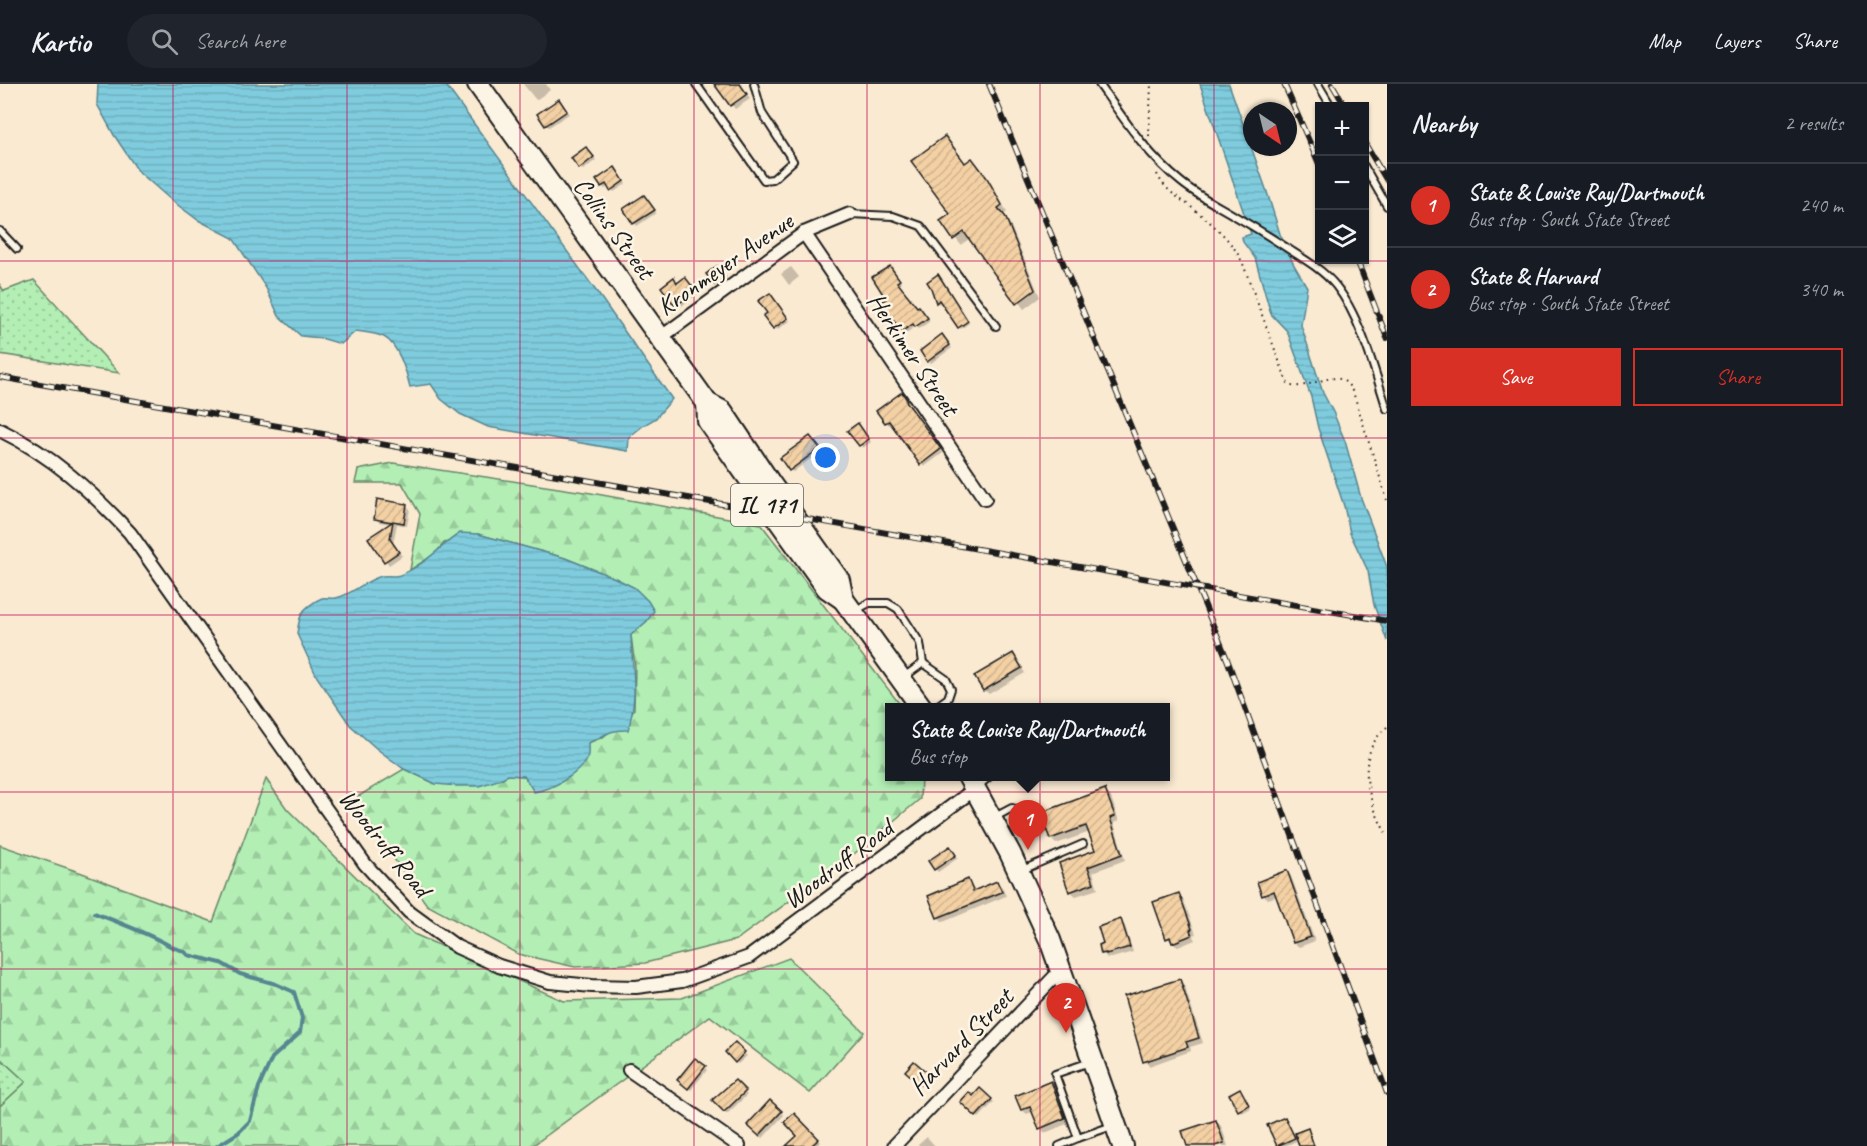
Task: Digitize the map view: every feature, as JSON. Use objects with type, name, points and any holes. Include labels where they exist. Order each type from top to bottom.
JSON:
[{"type":"main road","name":"Collins Street","points":[[478,84],[706,403],[722,411],[838,580],[848,605],[919,703]]},
{"type":"main road","points":[[978,781],[992,818],[1020,871],[1061,970],[1124,1146]]},
{"type":"street","name":"Kronmeyer Avenue","points":[[660,338],[804,233],[850,214]]},
{"type":"street","name":"Herkimer Street","points":[[804,233],[985,499]]},
{"type":"street","name":"Woodruff Road","points":[[0,430],[46,455],[78,479],[130,533],[365,864],[410,912],[457,947],[499,966],[550,982],[636,987],[682,981],[749,957],[977,781]]},
{"type":"street","name":"Harvard Street","points":[[894,1146],[1061,970]]},
{"type":"street","points":[[630,1070],[739,1146]]},
{"type":"lane","points":[[696,84],[764,180],[773,179],[793,161],[762,113],[754,84]]},
{"type":"lane","points":[[1099,84],[1151,153],[1180,182],[1326,275],[1345,298],[1352,313],[1387,409]]},
{"type":"lane","points":[[1318,84],[1329,102]]},
{"type":"lane","points":[[1369,173],[1387,206]]},
{"type":"lane","points":[[850,214],[893,216],[921,226],[996,326]]},
{"type":"lane","points":[[0,231],[17,249]]},
{"type":"lane","points":[[848,605],[888,603],[898,609],[920,643],[923,663],[945,679],[951,689],[948,698],[941,703]]},
{"type":"lane","points":[[902,679],[923,663]]},
{"type":"lane","points":[[992,818],[1012,808],[1020,810],[1030,832]]},
{"type":"lane","points":[[1020,871],[1083,844]]},
{"type":"lane","points":[[1078,1138],[1055,1074],[1093,1061]]},
{"type":"lane","points":[[1059,1146],[1116,1125]]},
{"type":"path","points":[[1148,140],[1151,84]]},
{"type":"path","points":[[1156,170],[1162,183],[1171,192],[1217,229],[1234,246],[1243,264],[1287,382],[1291,386],[1303,386],[1335,378],[1343,380],[1353,391],[1387,500]]},
{"type":"path","points":[[1387,727],[1372,745],[1367,764],[1367,787],[1373,807],[1387,835]]},
{"type":"green space","points":[[34,280],[119,373],[0,354],[0,285],[4,291]]},
{"type":"green space","points":[[393,463],[591,493],[761,524],[899,703],[885,703],[885,781],[921,781],[920,799],[849,858],[736,940],[645,963],[575,967],[518,954],[427,905],[352,800],[404,769],[436,784],[498,780],[508,775],[524,776],[529,783],[588,743],[603,737],[634,710],[635,667],[631,635],[647,621],[635,588],[565,558],[478,534],[444,543],[435,554],[410,570],[420,514],[402,483],[355,483],[358,470]]},
{"type":"green space","points":[[266,779],[287,809],[414,934],[564,1001],[682,998],[789,958],[864,1032],[810,1093],[710,1016],[532,1146],[0,1146],[0,1106],[26,1082],[0,1058],[0,845],[213,922]]},
{"type":"green space","points":[[0,1058],[26,1082],[0,1106]]},
{"type":"water","points":[[98,84],[445,84],[672,399],[656,418],[629,437],[628,451],[488,427],[460,414],[441,399],[431,384],[410,387],[398,352],[389,341],[381,336],[356,331],[341,344],[321,338],[301,336],[279,316],[266,288],[233,238],[198,220],[138,171],[97,104]]},
{"type":"water","points":[[1200,84],[1229,84],[1243,124],[1243,156],[1254,156],[1280,234],[1307,287],[1301,325],[1323,393],[1345,441],[1361,498],[1387,567],[1387,641],[1374,605],[1368,571],[1350,533],[1344,506],[1318,428],[1311,397],[1287,331],[1271,314],[1255,258],[1243,242],[1242,237],[1251,234]]},
{"type":"water","points":[[460,533],[478,534],[565,558],[615,578],[635,588],[654,611],[647,621],[631,635],[634,693],[628,730],[611,732],[588,743],[588,756],[578,770],[557,784],[541,790],[534,792],[524,776],[508,775],[479,786],[457,786],[436,784],[404,769],[350,725],[317,677],[297,634],[302,614],[315,602],[322,598],[334,598],[348,594],[376,578],[398,576],[409,571]]},
{"type":"building","points":[[714,84],[740,84],[747,94],[730,106]]},
{"type":"building","points":[[559,99],[567,111],[545,126],[537,114]]},
{"type":"building","points":[[945,136],[965,163],[972,158],[987,178],[1002,205],[998,208],[1005,216],[1035,290],[1016,304],[964,232],[953,240],[940,221],[950,214],[911,161]]},
{"type":"building","points":[[586,147],[594,157],[579,169],[571,158]]},
{"type":"building","points":[[615,167],[624,181],[610,191],[606,184],[601,187],[596,180]]},
{"type":"building","points":[[644,195],[655,210],[633,224],[623,209]]},
{"type":"building","points":[[717,266],[725,277],[714,285],[706,274]]},
{"type":"building","points":[[890,266],[900,280],[897,282],[928,318],[915,327],[913,324],[901,332],[881,302],[886,299],[872,277]]},
{"type":"building","points":[[938,274],[968,321],[958,328],[939,300],[936,303],[927,282]]},
{"type":"building","points":[[674,277],[677,283],[685,277],[696,291],[675,306],[661,287]]},
{"type":"building","points":[[770,293],[788,318],[773,329],[763,316],[767,313],[758,301]]},
{"type":"building","points":[[942,334],[950,345],[927,362],[920,351]]},
{"type":"building","points":[[902,392],[941,449],[920,465],[889,421],[885,423],[876,411]]},
{"type":"building","points":[[858,423],[869,439],[859,446],[847,431]]},
{"type":"building","points":[[810,436],[820,448],[789,471],[780,458]]},
{"type":"building","points":[[377,499],[407,504],[404,523],[393,521],[390,539],[399,552],[384,562],[368,538],[392,522],[374,519]]},
{"type":"building","points":[[1013,653],[1022,668],[983,691],[974,676]]},
{"type":"building","points":[[1105,789],[1115,816],[1110,818],[1122,854],[1088,867],[1094,883],[1069,892],[1059,863],[1095,850],[1086,826],[1050,839],[1040,813]]},
{"type":"building","points":[[950,846],[956,855],[934,870],[928,861]]},
{"type":"building","points":[[1287,870],[1311,937],[1293,943],[1274,891],[1262,896],[1257,882]]},
{"type":"building","points":[[968,879],[973,891],[997,881],[1002,892],[937,918],[928,896]]},
{"type":"building","points":[[1179,893],[1192,935],[1172,943],[1170,937],[1166,939],[1153,902]]},
{"type":"building","points":[[1121,919],[1130,947],[1101,954],[1099,945],[1103,943],[1098,927]]},
{"type":"building","points":[[1180,979],[1199,1038],[1186,1042],[1188,1047],[1143,1062],[1124,996]]},
{"type":"building","points":[[735,1042],[745,1052],[735,1063],[725,1052]]},
{"type":"building","points":[[695,1058],[706,1066],[688,1089],[677,1080]]},
{"type":"building","points":[[914,1061],[930,1075],[921,1085],[905,1071]]},
{"type":"building","points":[[735,1080],[746,1091],[724,1112],[712,1100]]},
{"type":"building","points":[[1051,1081],[1065,1118],[1039,1129],[1030,1107],[1021,1110],[1015,1096]]},
{"type":"building","points":[[980,1088],[992,1099],[976,1117],[960,1102],[969,1092],[973,1096]]},
{"type":"building","points":[[1240,1088],[1249,1105],[1238,1111],[1229,1094]]},
{"type":"building","points":[[770,1100],[782,1111],[759,1136],[747,1125]]},
{"type":"building","points":[[794,1113],[819,1139],[811,1146],[786,1146],[797,1136],[784,1122]]},
{"type":"building","points":[[1285,1117],[1295,1138],[1277,1146],[1267,1125]]},
{"type":"building","points":[[1216,1120],[1224,1143],[1215,1146],[1187,1146],[1182,1131]]},
{"type":"building","points":[[1308,1128],[1314,1146],[1299,1146],[1295,1133]]},
{"type":"waterway","points":[[94,913],[124,924],[188,955],[221,963],[240,974],[276,984],[294,992],[302,1018],[300,1033],[272,1058],[259,1087],[250,1121],[238,1133],[217,1146]]},
{"type":"railway","points":[[989,84],[1227,659],[1387,1093]]},
{"type":"railway","points":[[1284,84],[1316,156]]},
{"type":"railway","points":[[1332,84],[1343,102]]},
{"type":"railway","points":[[1369,150],[1387,181]]},
{"type":"railway","points":[[1359,264],[1387,338]]},
{"type":"railway","points":[[0,377],[1387,621]]},
{"type":"place","name":"State & Louise Ray/Dartmouth","points":[[1028,850]]},
{"type":"place","name":"State & Harvard","points":[[1066,1033]]}]
